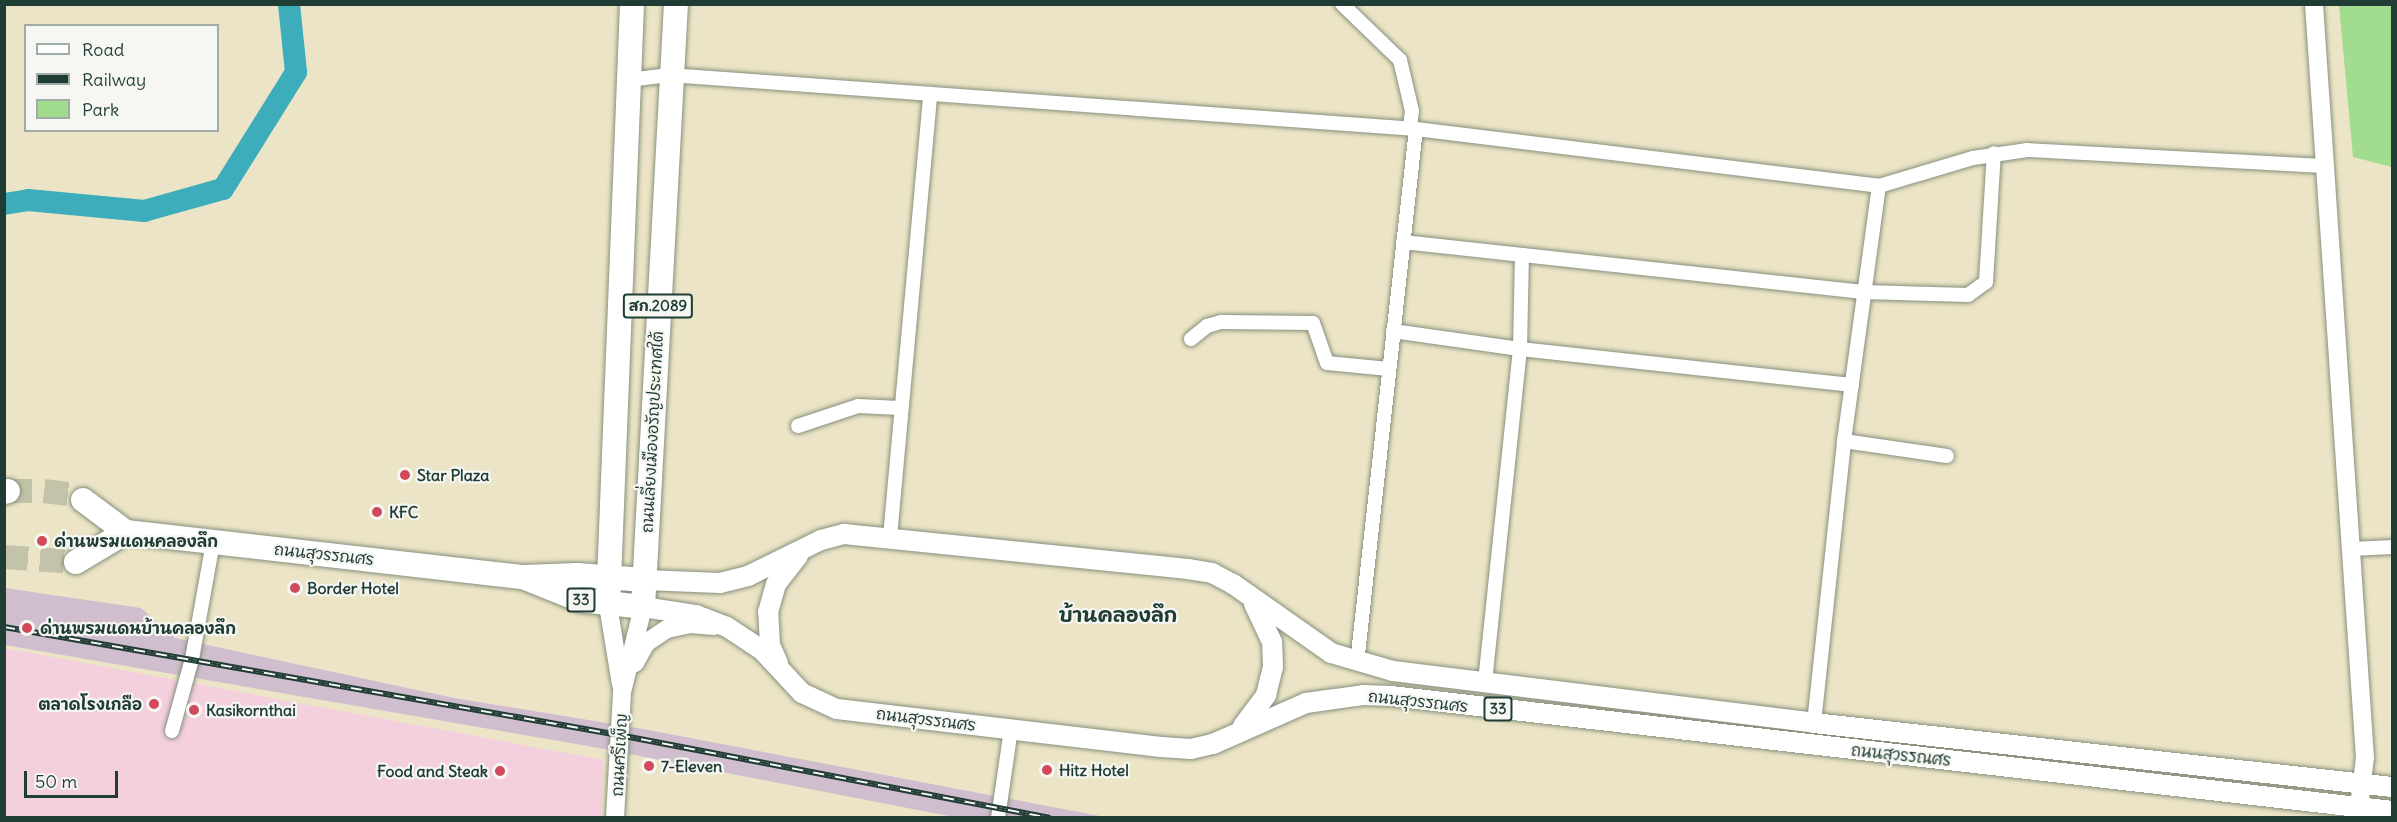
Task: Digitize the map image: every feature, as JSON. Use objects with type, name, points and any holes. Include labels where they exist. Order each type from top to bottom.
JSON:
[{"type":"highway","name":"สก.2089","points":[[608,605],[632,4]]},
{"type":"highway","name":"ถนนเลี่ยงเมืองอรัญประเทศใต้","points":[[643,607],[669,75],[676,4]]},
{"type":"highway","points":[[76,562],[126,532],[83,500]]},
{"type":"highway","name":"ถนนสุวรรณศร","points":[[126,532],[523,577],[609,577],[645,580]]},
{"type":"highway","name":"ถนนสุวรรณศร","points":[[523,577],[580,600],[608,605],[643,607]]},
{"type":"main road","points":[[2314,4],[2365,757],[2359,807]]},
{"type":"main road","name":"ถนนสุวรรณศร","points":[[645,580],[720,583],[748,576],[805,549],[844,534],[1188,569],[1212,573],[1242,591],[1307,640],[1357,663],[1485,682],[1814,723],[2392,787]]},
{"type":"main road","points":[[780,669],[770,645],[768,612],[776,584],[805,549]]},
{"type":"main road","points":[[1237,731],[1266,695],[1273,668],[1267,624],[1242,591]]},
{"type":"main road","name":"ถนนศรีเพ็ญ","points":[[608,605],[622,692]]},
{"type":"main road","name":"ถนนสุวรรณศร","points":[[643,607],[696,615],[727,627],[762,650],[802,693],[837,709],[1172,748],[1213,744],[1237,731],[1306,703],[1364,695],[1391,696],[2392,811]]},
{"type":"main road","name":"ถนนศรีเพ็ญ","points":[[615,818],[622,692],[643,607]]},
{"type":"main road","points":[[622,692],[646,643],[667,629],[690,624],[727,627]]},
{"type":"street","points":[[1342,4],[1400,60],[1412,111],[1413,129],[1403,242],[1357,663]]},
{"type":"street","points":[[629,80],[669,75],[1413,129],[1879,186],[1994,153],[2027,150],[2326,166]]},
{"type":"street","points":[[890,537],[930,94]]},
{"type":"street","points":[[1403,242],[1863,292],[1968,295],[1984,288],[1994,153]]},
{"type":"street","points":[[1814,723],[1844,441],[1879,186]]},
{"type":"street","points":[[1485,682],[1520,349],[1522,255]]},
{"type":"street","points":[[1191,339],[1207,326],[1221,322],[1313,323],[1327,363],[1389,369]]},
{"type":"street","points":[[1393,331],[1520,349],[1852,385]]},
{"type":"street","points":[[798,426],[858,406],[900,408]]},
{"type":"street","points":[[1844,441],[1947,456]]},
{"type":"street","points":[[172,731],[192,659],[213,542]]},
{"type":"street","points":[[2351,549],[2392,547]]},
{"type":"street","points":[[998,818],[1011,729]]},
{"type":"shaded area","points":[[5,588],[141,608],[175,638],[454,698],[643,729],[1105,817],[954,817],[588,746],[5,645]]},
{"type":"shaded area","name":"ตลาดโรงเกลือ","points":[[4,648],[603,760],[601,817],[5,817]]},
{"type":"green space","points":[[2339,5],[2392,5],[2392,167],[2353,157]]},
{"type":"waterway","points":[[4,204],[28,200],[144,211],[223,189],[296,72],[289,4]]},
{"type":"tunnel","points":[[8,491],[44,491],[78,495],[83,500]]},
{"type":"tunnel","points":[[4,557],[76,562]]},
{"type":"railway","points":[[4,627],[619,735],[1050,818]]},
{"type":"place","name":"Star Plaza","points":[[405,475]]},
{"type":"place","name":"KFC","points":[[377,512]]},
{"type":"place","name":"ด่านพรมแดนคลองลึก","points":[[42,541]]},
{"type":"place","name":"Border Hotel","points":[[295,588]]},
{"type":"place","name":"ด่านพรมแดนบ้านคลองลึก","points":[[27,628]]},
{"type":"place","name":"ตลาดโรงเกลือ","points":[[154,704]]},
{"type":"place","name":"Kasikornthai","points":[[194,710]]},
{"type":"place","name":"7-Eleven","points":[[649,766]]},
{"type":"place","name":"Hitz Hotel","points":[[1047,770]]},
{"type":"place","name":"Food and Steak","points":[[500,771]]},
{"type":"district","name":"บ้านคลองลึก","points":[[1118,614]]}]
